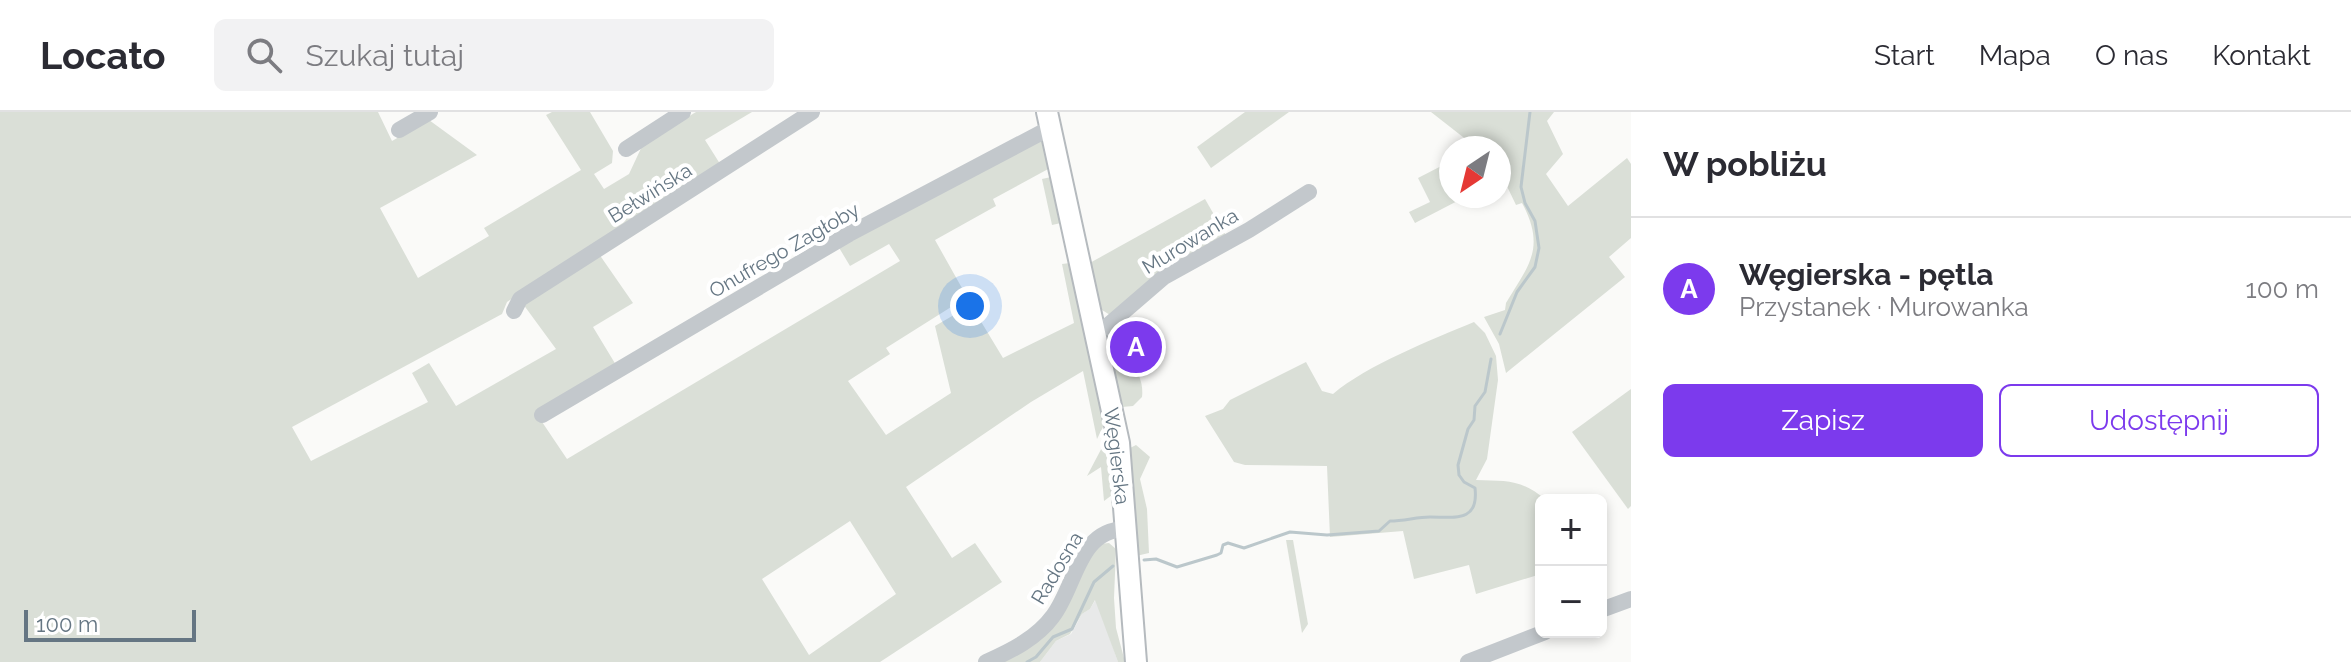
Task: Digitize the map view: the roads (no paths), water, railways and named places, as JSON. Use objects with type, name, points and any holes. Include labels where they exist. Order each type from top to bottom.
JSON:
[{"type":"main road","name":"Węgierska","points":[[1049,120],[1119,443],[1136,662]]},
{"type":"street","points":[[399,130],[430,112]]},
{"type":"street","points":[[626,149],[683,112]]},
{"type":"street","name":"Bełwińska","points":[[514,311],[520,299],[812,112]]},
{"type":"street","name":"Onufrego Zagłoby","points":[[542,415],[1049,120]]},
{"type":"street","name":"Murowanka","points":[[1095,329],[1106,327],[1164,277],[1309,192]]},
{"type":"street","name":"Radosna","points":[[986,662],[1021,644],[1047,623],[1060,605],[1090,545],[1111,529],[1125,529]]},
{"type":"street","points":[[1607,608],[1631,599]]},
{"type":"street","points":[[1468,662],[1535,636]]},
{"type":"waterway","points":[[1500,334],[1517,292],[1535,267],[1539,248],[1535,221],[1521,187],[1530,112]]},
{"type":"waterway","points":[[1144,560],[1156,559],[1177,567],[1217,555],[1228,543],[1244,548],[1290,532],[1327,535],[1379,531],[1390,521],[1456,517],[1469,513],[1475,499],[1475,488],[1464,482],[1458,465],[1468,429],[1474,420],[1475,406],[1485,392],[1491,359]]},
{"type":"waterway","points":[[1027,662],[1036,657],[1053,637],[1072,629],[1094,582],[1113,566]]},
{"type":"place","name":"Węgierska - pętla","points":[[1136,347]]}]
